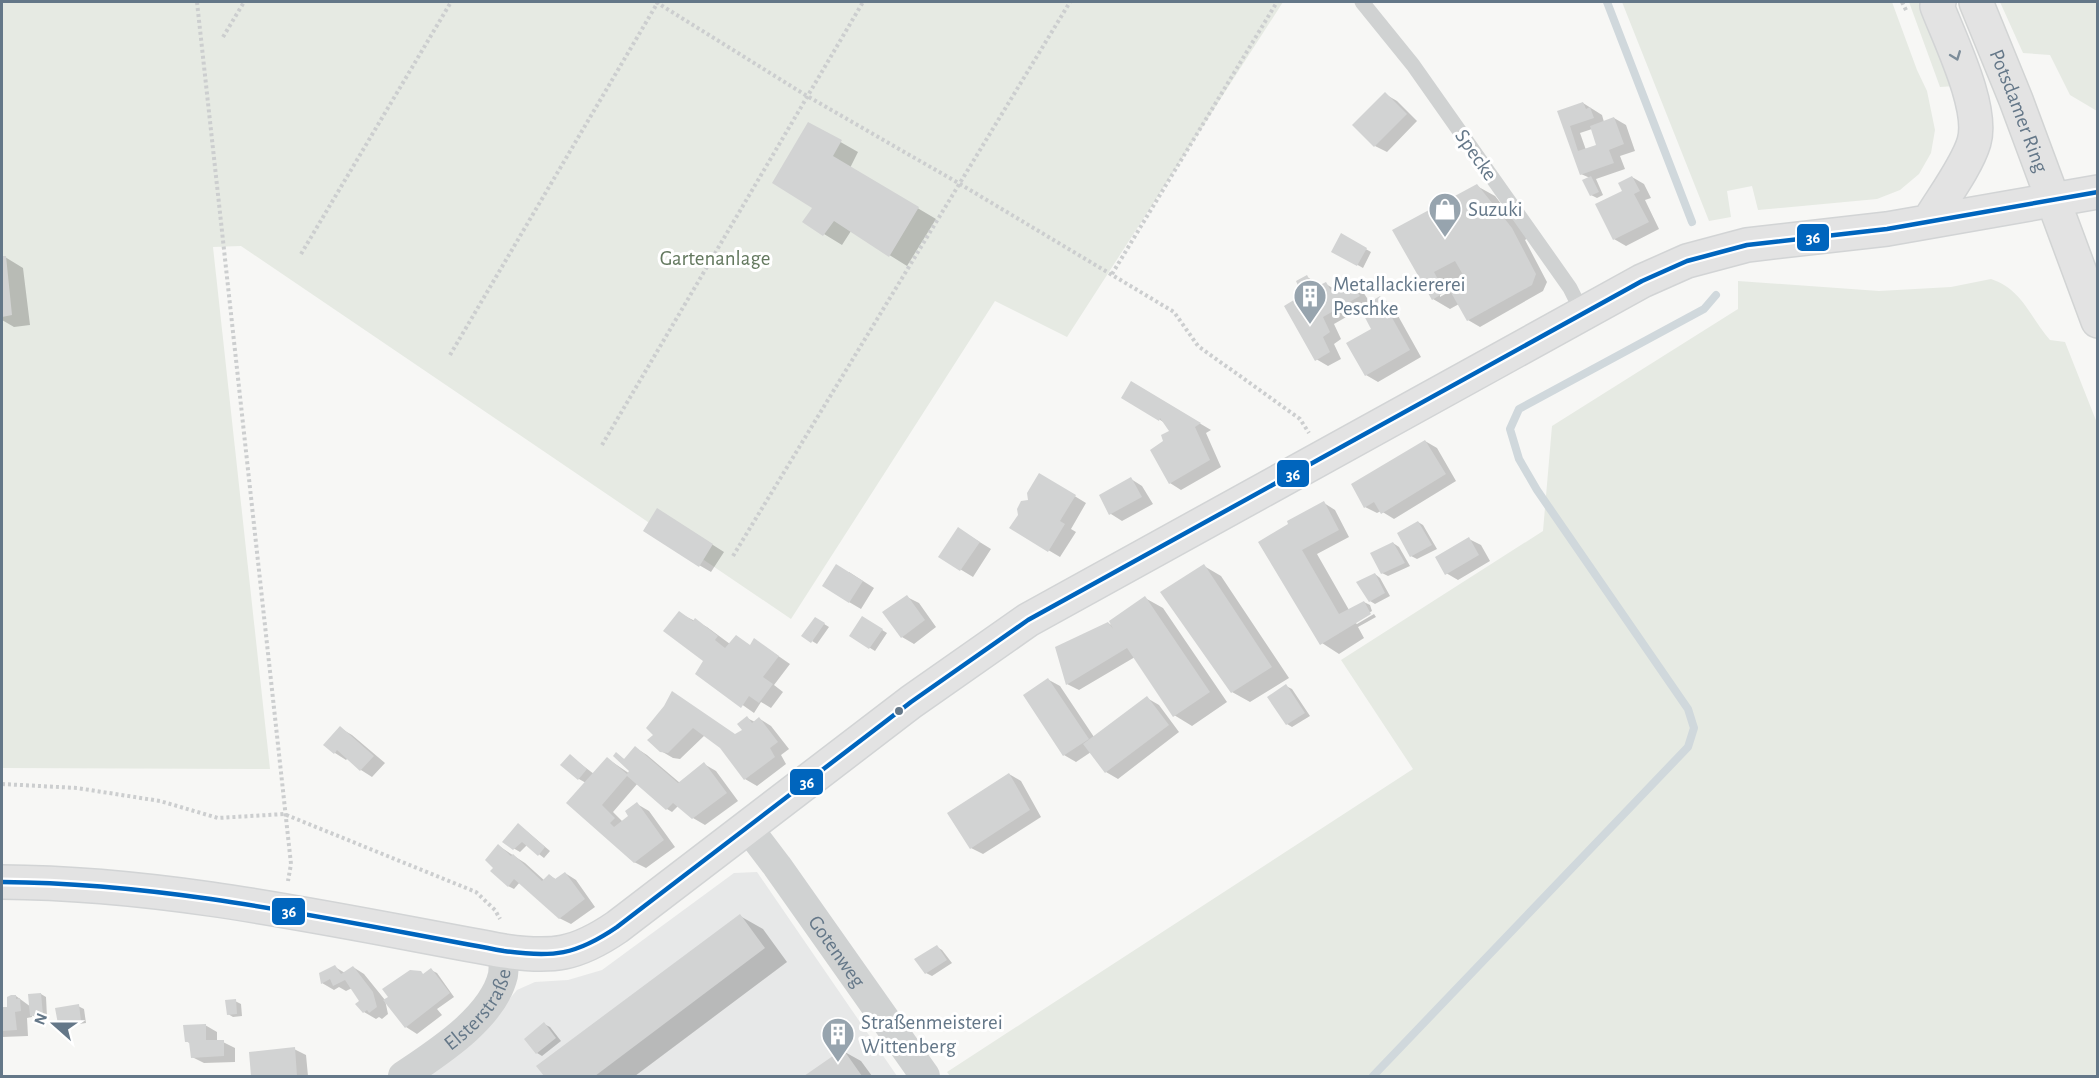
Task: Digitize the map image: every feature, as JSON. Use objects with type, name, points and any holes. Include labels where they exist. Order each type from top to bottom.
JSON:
[{"type":"main road","points":[[1929,221],[1966,161],[1974,141],[1976,123],[1969,91],[1937,6],[1939,2]]},
{"type":"main road","name":"Potsdamer Ring","points":[[1976,2],[2003,66],[2097,321]]},
{"type":"main road","points":[[2,882],[82,885],[147,891],[282,911],[504,951],[554,954],[571,952],[585,947],[617,927],[920,695],[1028,620],[1662,272],[1687,261],[1747,245],[1860,233],[2097,192]]},
{"type":"street","name":"Gotenweg","points":[[748,828],[925,1077]]},
{"type":"street","name":"Elsterstraße","points":[[403,1077],[440,1051],[477,1018],[490,1000],[503,974],[504,951]]},
{"type":"lane","name":"Specke","points":[[1362,2],[1420,75],[1570,288],[1583,314]]},
{"type":"path","points":[[197,2],[291,864],[282,911]]},
{"type":"path","points":[[223,37],[244,2]]},
{"type":"path","points":[[301,254],[451,2]]},
{"type":"path","points":[[450,355],[657,2],[807,96],[1174,312],[1198,346],[1300,419],[1324,456]]},
{"type":"path","points":[[602,445],[862,2]]},
{"type":"path","points":[[733,556],[1070,2]]},
{"type":"path","points":[[1112,274],[1277,2]]},
{"type":"path","points":[[2,784],[77,788],[160,801],[218,818],[285,814],[476,892],[495,910],[502,922],[504,951]]},
{"type":"shaded area","points":[[757,872],[897,1076],[429,1076],[484,1029],[517,990],[535,982],[568,980],[602,970],[734,873]]},
{"type":"green space","name":"Gartenanlage","points":[[2,2],[1283,2],[1067,337],[995,301],[791,619],[241,246],[213,247],[270,769],[2,768]]},
{"type":"green space","points":[[1622,2],[1892,2],[1927,91],[1935,130],[1931,153],[1919,174],[1900,190],[1877,199],[1758,210],[1752,186],[1727,191],[1731,217],[1709,221]]},
{"type":"green space","points":[[1909,2],[1922,2],[1955,86],[1940,87]]},
{"type":"green space","points":[[2000,2],[2097,2],[2097,111],[2070,95],[2050,55],[2023,53]]},
{"type":"green space","points":[[1991,279],[2002,284],[2018,297],[2050,340],[2065,342],[2097,423],[2097,1076],[950,1076],[947,1072],[1413,769],[1341,660],[1543,531],[1552,426],[1738,309],[1738,281],[1879,291],[1951,287]]},
{"type":"building","points":[[1385,92],[1407,114],[1374,147],[1352,125]]},
{"type":"building","points":[[1583,102],[1586,109],[1590,107],[1594,118],[1570,126],[1578,151],[1596,145],[1590,126],[1614,117],[1624,144],[1609,150],[1614,163],[1580,175],[1557,111]]},
{"type":"building","points":[[808,122],[842,140],[833,156],[919,207],[889,257],[834,221],[823,236],[802,222],[812,208],[772,183]]},
{"type":"building","points":[[1591,176],[1599,192],[1590,196],[1582,180]]},
{"type":"building","points":[[1632,176],[1640,191],[1634,194],[1649,222],[1613,240],[1595,204],[1622,191],[1618,183]]},
{"type":"building","points":[[1477,184],[1512,228],[1536,274],[1532,285],[1467,321],[1449,289],[1466,280],[1455,261],[1434,272],[1445,292],[1432,300],[1392,230]]},
{"type":"building","points":[[1341,233],[1367,248],[1357,266],[1331,252]]},
{"type":"building","points":[[2,256],[6,256],[12,315],[2,317]]},
{"type":"building","name":"Metallackiererei Peschke","points":[[1307,275],[1314,288],[1326,282],[1333,294],[1351,283],[1360,296],[1323,317],[1330,332],[1323,337],[1330,352],[1315,361],[1284,306],[1302,295],[1296,281]]},
{"type":"building","name":"Metallackiererei Peschke","points":[[1380,296],[1410,350],[1365,376],[1346,343],[1371,329],[1360,308]]},
{"type":"building","points":[[1131,381],[1201,423],[1195,427],[1210,460],[1169,484],[1150,450],[1163,441],[1161,435],[1169,431],[1160,418],[1159,421],[1121,398]]},
{"type":"building","points":[[1425,440],[1446,474],[1381,514],[1374,502],[1364,508],[1351,484]]},
{"type":"building","points":[[1039,473],[1076,495],[1060,521],[1065,524],[1048,552],[1009,528],[1018,515],[1017,509],[1021,501],[1028,500],[1027,493]]},
{"type":"building","points":[[1131,477],[1142,497],[1109,515],[1099,495]]},
{"type":"building","points":[[1324,501],[1339,530],[1302,550],[1339,614],[1364,601],[1371,614],[1320,645],[1258,542],[1288,524],[1287,521]]},
{"type":"building","points":[[657,508],[713,544],[699,567],[643,531]]},
{"type":"building","points":[[1418,521],[1432,545],[1410,557],[1397,533]]},
{"type":"building","points":[[958,527],[980,542],[960,571],[938,557]]},
{"type":"building","points":[[1469,537],[1479,555],[1445,575],[1435,557]]},
{"type":"building","points":[[1393,542],[1405,563],[1381,574],[1370,553]]},
{"type":"building","points":[[836,564],[863,581],[849,603],[822,586]]},
{"type":"building","points":[[1204,564],[1272,667],[1231,693],[1160,592]]},
{"type":"building","points":[[1375,573],[1385,593],[1369,602],[1356,582]]},
{"type":"building","points":[[907,595],[925,620],[901,638],[882,612]]},
{"type":"building","points":[[1145,596],[1210,692],[1173,717],[1127,648],[1066,685],[1055,647],[1108,622],[1113,629],[1109,621]]},
{"type":"building","points":[[679,611],[693,621],[695,618],[718,636],[715,640],[725,648],[736,635],[750,645],[754,638],[779,656],[763,677],[773,684],[759,703],[749,696],[741,708],[695,674],[703,661],[663,631]]},
{"type":"building","points":[[862,616],[883,629],[869,649],[849,636]]},
{"type":"building","points":[[815,617],[825,623],[811,643],[801,636]]},
{"type":"building","points":[[1048,678],[1089,739],[1063,756],[1023,695]]},
{"type":"building","points":[[1286,684],[1305,713],[1286,725],[1267,697]]},
{"type":"building","points":[[672,691],[735,734],[742,730],[737,724],[747,716],[752,723],[759,717],[778,742],[770,748],[775,757],[744,780],[720,748],[693,728],[668,753],[660,752],[647,740],[653,735],[646,728],[664,706]]},
{"type":"building","points":[[1147,696],[1169,725],[1105,773],[1083,744]]},
{"type":"building","points":[[340,726],[374,756],[360,771],[337,750],[334,754],[323,745]]},
{"type":"building","points":[[635,746],[678,783],[704,762],[727,793],[692,819],[673,803],[666,810],[627,776],[602,805],[615,818],[610,823],[614,827],[628,816],[625,811],[637,802],[664,840],[634,863],[566,803],[607,757],[627,774],[629,771],[613,756],[616,752],[624,759]]},
{"type":"building","points":[[570,754],[587,769],[578,780],[560,765]]},
{"type":"building","points":[[1009,773],[1030,810],[970,849],[947,813]]},
{"type":"building","points":[[518,823],[545,847],[538,856],[522,842],[513,850],[502,842]]},
{"type":"building","points":[[498,844],[511,856],[513,854],[542,881],[549,874],[555,879],[565,872],[585,899],[559,919],[514,879],[508,887],[490,871],[493,868],[485,860]]},
{"type":"building","points":[[740,914],[765,948],[595,1076],[544,1076],[536,1066]]},
{"type":"building","points":[[937,945],[947,960],[925,974],[914,959]]},
{"type":"building","points":[[335,965],[341,974],[353,966],[373,992],[377,1007],[369,1013],[367,1010],[363,1013],[355,1004],[359,1001],[345,980],[333,986],[330,979],[321,984],[319,973]]},
{"type":"building","points":[[431,968],[450,993],[405,1028],[383,1000],[388,997],[382,989],[410,970],[421,971],[423,974]]},
{"type":"building","points":[[41,993],[43,1015],[30,1016],[28,994]]},
{"type":"building","points":[[16,995],[16,999],[20,998],[21,1011],[15,1012],[17,1030],[2,1031],[2,1007],[7,1007],[7,997]]},
{"type":"building","points":[[236,999],[237,1014],[227,1015],[225,1000]]},
{"type":"building","points":[[79,1004],[81,1021],[58,1024],[55,1008]]},
{"type":"building","points":[[544,1022],[556,1038],[536,1054],[524,1039]]},
{"type":"building","points":[[206,1024],[206,1040],[224,1040],[224,1056],[191,1058],[189,1042],[185,1042],[183,1025]]},
{"type":"building","points":[[295,1047],[297,1076],[251,1076],[249,1052]]},
{"type":"building","name":"Straßenmeisterei Wittenberg","points":[[843,1049],[862,1076],[804,1076]]},
{"type":"waterway","points":[[1607,2],[1692,222]]},
{"type":"waterway","points":[[1373,1076],[1688,747],[1694,728],[1688,709],[1537,490],[1519,459],[1510,429],[1519,409],[1704,309],[1716,295]]},
{"type":"transit line","name":"36","points":[[2,882],[65,884],[191,896],[521,953],[550,954],[576,949],[617,927],[911,702],[1028,620],[1642,281],[1687,261],[1747,245],[1887,229],[2098,192]]},
{"type":"place","name":"Suzuki","points":[[1445,238]]},
{"type":"place","name":"Metallackiererei Peschke","points":[[1310,325]]},
{"type":"place","name":"Straßenmeisterei Wittenberg","points":[[838,1063]]}]
